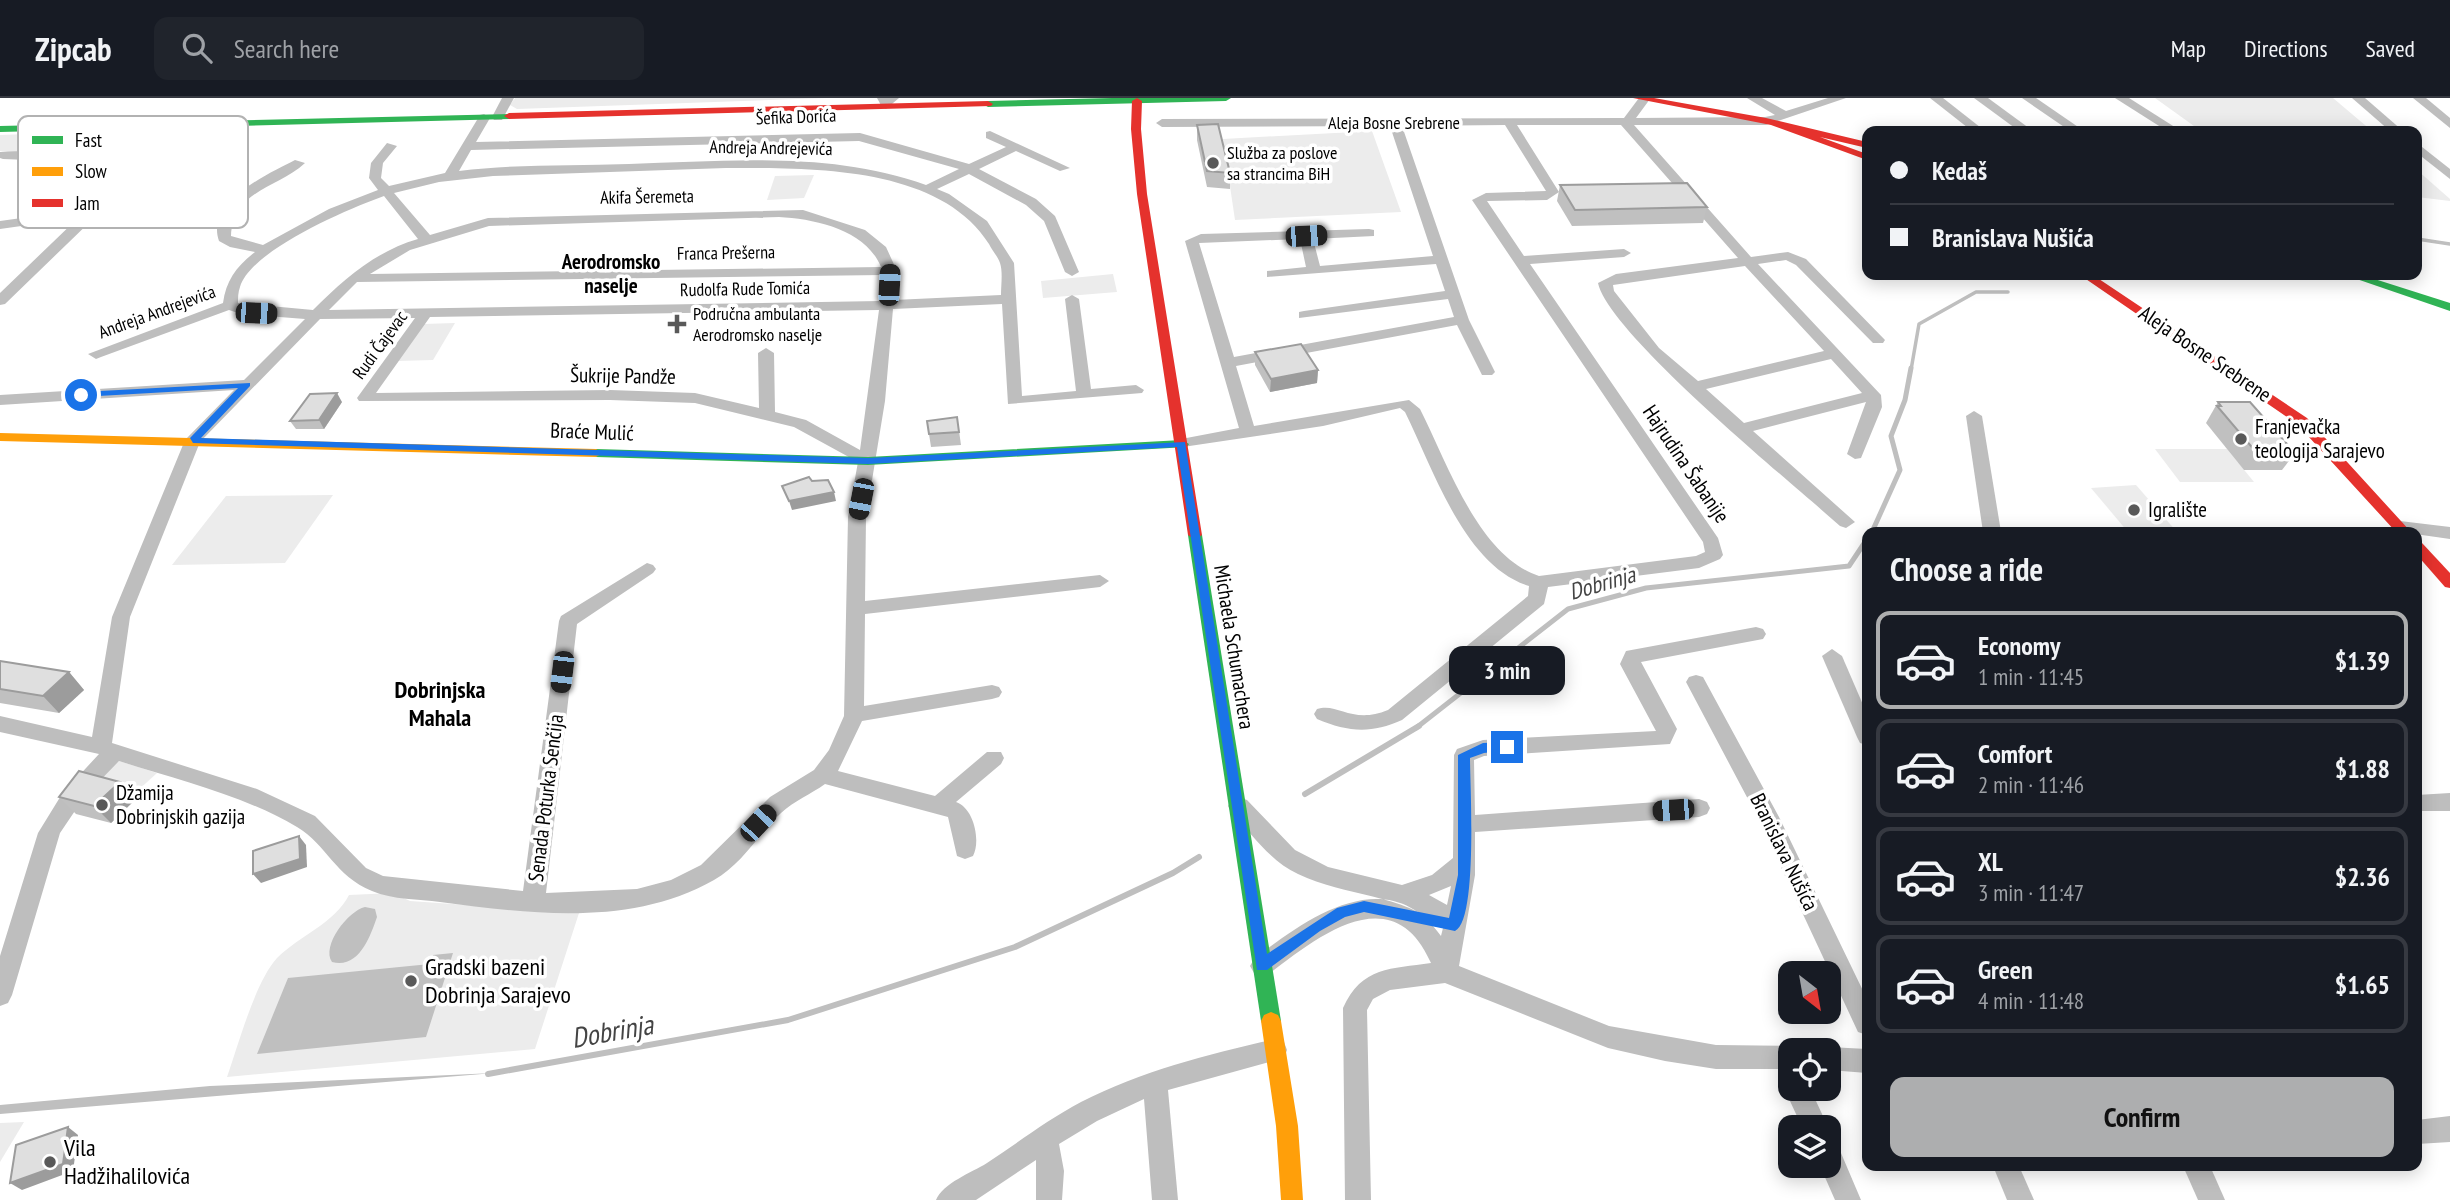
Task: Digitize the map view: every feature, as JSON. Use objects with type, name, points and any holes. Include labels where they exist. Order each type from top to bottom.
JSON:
[{"type":"main road","points":[[902,98],[934,104]]},
{"type":"main road","points":[[248,123],[491,118],[882,101],[934,104],[1226,98]]},
{"type":"main road","points":[[1638,98],[1766,121],[1862,144]]},
{"type":"main road","name":"Michaela Schumachera","points":[[1137,101],[1136,128],[1142,194],[1290,1147],[1292,1200]]},
{"type":"main road","name":"Aleja Bosne Srebrene","points":[[1766,121],[1862,155]]},
{"type":"main road","points":[[0,129],[18,129]]},
{"type":"main road","name":"Aleja Bosne Srebrene","points":[[2094,280],[2253,385],[2302,421],[2399,527]]},
{"type":"main road","points":[[2366,280],[2450,307]]},
{"type":"main road","name":"Braće Mulić","points":[[0,437],[193,440],[868,461],[1182,444]]},
{"type":"main road","points":[[2422,553],[2450,583]]},
{"type":"street","points":[[449,177],[466,146],[508,98]]},
{"type":"street","points":[[1753,98],[1786,116]]},
{"type":"street","points":[[1766,121],[1840,98]]},
{"type":"street","points":[[1936,98],[1972,126]]},
{"type":"street","points":[[1980,98],[2020,126]]},
{"type":"street","points":[[2028,98],[2070,126]]},
{"type":"street","points":[[2121,98],[2167,126]]},
{"type":"street","points":[[2358,98],[2391,126]]},
{"type":"street","points":[[2419,98],[2450,124]]},
{"type":"street","points":[[1644,99],[1626,123],[1747,260],[1873,395],[1874,407],[1855,454]]},
{"type":"street","name":"Aleja Bosne Srebrene","points":[[1161,123],[1766,121]]},
{"type":"street","name":"Hajrudina Šabanije","points":[[1509,123],[1553,192],[1547,196],[1480,199],[1714,549],[1714,555],[1699,562],[1539,582]]},
{"type":"street","points":[[1395,124],[1462,320],[1488,372]]},
{"type":"street","points":[[990,135],[1064,168]]},
{"type":"street","name":"Šefika Dorića","points":[[466,146],[860,136],[968,168],[1004,184],[1042,210],[1061,239],[1072,272]]},
{"type":"street","points":[[391,146],[374,172],[385,191],[426,239]]},
{"type":"street","points":[[929,189],[1016,147]]},
{"type":"street","points":[[2422,151],[2450,175]]},
{"type":"street","points":[[2,155],[18,156]]},
{"type":"street","points":[[248,192],[299,163]]},
{"type":"street","name":"Andreja Andrejevića","points":[[230,305],[230,286],[268,250],[320,217],[385,191],[449,177],[554,170],[821,165],[929,189],[961,208],[985,228],[1001,247],[1007,263],[1014,401],[1136,390]]},
{"type":"street","name":"Akifa Šeremeta","points":[[193,440],[353,278],[405,247],[488,222],[803,214],[860,233],[881,250],[890,270]]},
{"type":"street","points":[[0,225],[18,222]]},
{"type":"street","points":[[0,301],[75,228]]},
{"type":"street","points":[[225,228],[224,238],[234,244],[268,250]]},
{"type":"street","points":[[1248,432],[1192,241],[1201,238],[1370,233]]},
{"type":"street","points":[[1306,236],[1314,270]]},
{"type":"street","points":[[1519,261],[1624,253]]},
{"type":"street","points":[[1846,522],[1654,351],[1607,292],[1605,283],[1616,278],[1783,256],[1797,259],[1878,340]]},
{"type":"street","points":[[1272,274],[1442,259]]},
{"type":"street","points":[[868,461],[890,270]]},
{"type":"street","name":"Franca Prešerna","points":[[353,278],[890,270]]},
{"type":"street","points":[[1304,315],[1453,294]]},
{"type":"street","name":"Rudolfa Rude Tomića","points":[[316,315],[888,305],[1007,299]]},
{"type":"street","points":[[1072,299],[1084,394]]},
{"type":"street","name":"Andreja Andrejevića","points":[[96,354],[230,305],[256,313],[316,315]]},
{"type":"street","name":"Rudi Čajevac","points":[[365,398],[426,313]]},
{"type":"street","points":[[1227,363],[1462,320]]},
{"type":"street","points":[[766,352],[767,414]]},
{"type":"street","points":[[1694,387],[1835,352]]},
{"type":"street","points":[[0,400],[247,384]]},
{"type":"street","points":[[1740,429],[1873,395]]},
{"type":"street","name":"Šukrije Pandže","points":[[365,398],[695,398],[800,423],[868,461]]},
{"type":"street","points":[[1182,444],[1207,437],[1323,421],[1392,404],[1408,405],[1463,509],[1486,545],[1500,563],[1518,576],[1539,582],[1537,599],[1395,715],[1375,724],[1360,725],[1324,714]]},
{"type":"street","points":[[1974,416],[1991,527]]},
{"type":"street","points":[[0,995],[49,833],[59,813],[107,750],[121,617],[193,440]]},
{"type":"street","name":"Senada Poturka Senčija","points":[[0,724],[107,750],[249,795],[307,822],[358,875],[381,885],[533,903],[642,897],[681,886],[707,873],[773,807],[822,775],[844,743],[854,716],[857,517],[868,461]]},
{"type":"street","points":[[2422,531],[2450,533]]},
{"type":"street","name":"Senada Poturka Senčija","points":[[533,903],[568,621],[647,569]]},
{"type":"street","points":[[855,609],[1100,581]]},
{"type":"street","points":[[1446,972],[1465,861],[1464,755],[1483,748],[1663,738],[1667,729],[1630,664],[1633,656],[1756,634]]},
{"type":"street","points":[[1832,656],[1862,725]]},
{"type":"street","name":"Branislava Nušića","points":[[1696,682],[1768,817],[1862,1014]]},
{"type":"street","points":[[854,716],[895,706],[992,692]]},
{"type":"street","points":[[938,805],[994,758]]},
{"type":"street","points":[[822,775],[955,810],[964,823],[965,850]]},
{"type":"street","points":[[2422,803],[2450,802]]},
{"type":"street","points":[[1236,803],[1292,861],[1324,874],[1402,894],[1433,906],[1455,925]]},
{"type":"street","points":[[1466,824],[1699,808]]},
{"type":"street","points":[[1402,894],[1439,882],[1465,861]]},
{"type":"street","points":[[1262,966],[1342,912],[1364,907],[1381,908],[1408,917],[1455,925]]},
{"type":"street","points":[[1408,917],[1429,933],[1446,972]]},
{"type":"street","points":[[1359,1200],[1355,1008],[1365,991],[1387,980],[1446,972],[1608,1037],[1665,1050],[1778,1062]]},
{"type":"street","points":[[948,1200],[1045,1137],[1129,1091],[1275,1050]]},
{"type":"street","points":[[1841,1059],[1862,1060]]},
{"type":"street","points":[[1155,1082],[1165,1200]]},
{"type":"street","points":[[2422,1132],[2450,1129]]},
{"type":"street","points":[[1045,1137],[1051,1171],[1049,1200]]},
{"type":"street","points":[[2008,1171],[2021,1200]]},
{"type":"street","points":[[2198,1171],[2212,1200]]},
{"type":"street","points":[[1839,1178],[1848,1200]]},
{"type":"shaded area","points":[[515,98],[827,98],[517,109],[510,105]]},
{"type":"shaded area","points":[[2155,98],[2333,98],[2366,126],[2194,126]]},
{"type":"shaded area","points":[[1372,131],[1401,212],[1235,220],[1223,139]]},
{"type":"shaded area","points":[[18,134],[18,152],[0,151],[0,135]]},
{"type":"shaded area","points":[[2422,174],[2450,199],[2422,198]]},
{"type":"shaded area","points":[[814,175],[804,198],[767,200],[775,176]]},
{"type":"shaded area","points":[[1113,274],[1117,292],[1043,298],[1041,281]]},
{"type":"shaded area","points":[[455,323],[433,360],[397,361],[423,324]]},
{"type":"shaded area","points":[[2155,449],[2227,449],[2254,482],[2180,482]]},
{"type":"shaded area","name":"Igralište","points":[[2136,485],[2173,527],[2124,527],[2091,488]]},
{"type":"shaded area","points":[[333,495],[285,563],[172,565],[226,496]]},
{"type":"shaded area","points":[[119,761],[157,773],[135,793],[95,782]]},
{"type":"shaded area","name":"Gradski bazeni Dobrinja Sarajevo","points":[[393,893],[410,901],[579,913],[535,1049],[227,1077],[254,998],[277,958],[335,914],[349,895]]},
{"type":"shaded area","points":[[365,907],[375,909],[377,917],[367,942],[349,961],[332,962],[330,947],[338,930],[351,915]]},
{"type":"shaded area","points":[[453,953],[426,1037],[257,1054],[288,978],[430,964],[433,955]]},
{"type":"shaded area","points":[[494,1073],[0,1114],[0,1105],[210,1086]]},
{"type":"shaded area","points":[[24,1122],[0,1162],[0,1123]]},
{"type":"building","points":[[1218,124],[1230,173],[1207,171],[1197,125]]},
{"type":"building","points":[[1687,183],[1707,207],[1575,210],[1560,185]]},
{"type":"building","points":[[1301,344],[1318,370],[1271,379],[1255,352]]},
{"type":"building","points":[[337,393],[319,420],[290,421],[310,394]]},
{"type":"building","points":[[2218,402],[2250,402],[2295,453],[2256,452],[2217,406],[2221,406]]},
{"type":"building","points":[[957,417],[959,432],[929,434],[927,421]]},
{"type":"building","points":[[809,477],[812,481],[828,480],[834,492],[789,501],[782,486]]},
{"type":"building","points":[[0,661],[69,672],[43,696],[0,689]]},
{"type":"building","points":[[79,771],[120,782],[94,806],[59,797]]},
{"type":"building","points":[[299,836],[300,859],[253,874],[253,851]]},
{"type":"building","points":[[68,1127],[63,1164],[10,1183],[16,1145]]},
{"type":"waterway","name":"Dobrinja","points":[[2422,240],[2450,244]]},
{"type":"waterway","name":"Dobrinja","points":[[1911,370],[1919,324],[1976,292],[2008,292]]},
{"type":"waterway","name":"Dobrinja","points":[[1874,527],[1900,470],[1891,436],[1905,400],[1911,368]]},
{"type":"waterway","name":"Dobrinja","points":[[1417,727],[1568,609],[1646,588],[1849,566],[1862,546]]},
{"type":"waterway","name":"Dobrinja","points":[[1305,794],[1417,727]]},
{"type":"waterway","name":"Dobrinja","points":[[488,1074],[788,1020],[1015,947],[1173,873],[1199,857]]},
{"type":"traffic: fast","points":[[988,104],[1226,98]]},
{"type":"traffic: fast","points":[[248,123],[509,116]]},
{"type":"traffic: fast","points":[[0,129],[18,129]]},
{"type":"traffic: fast","points":[[2366,280],[2450,307]]},
{"type":"traffic: fast","points":[[596,453],[868,461],[1182,444]]},
{"type":"traffic: fast","points":[[1195,535],[1271,1021]]},
{"type":"traffic: slow","points":[[0,437],[596,453]]},
{"type":"traffic: slow","points":[[1271,1021],[1287,1126],[1292,1200]]},
{"type":"traffic: jam","points":[[1638,98],[1766,121],[1862,144]]},
{"type":"traffic: jam","points":[[1137,101],[1136,129],[1142,194],[1195,535]]},
{"type":"traffic: jam","points":[[509,116],[988,104]]},
{"type":"traffic: jam","points":[[1775,124],[1862,155]]},
{"type":"traffic: jam","points":[[2093,280],[2302,421],[2399,527]]},
{"type":"traffic: jam","points":[[2422,552],[2450,583]]},
{"type":"place","name":"Služba za poslove sa strancima BiH","points":[[1213,163]]},
{"type":"place","name":"Područna ambulanta Aerodromsko naselje","points":[[677,324]]},
{"type":"place","name":"Franjevačka teologija Sarajevo","points":[[2241,439]]},
{"type":"place","name":"Igralište","points":[[2134,510]]},
{"type":"place","name":"Džamija Dobrinjskih gazija","points":[[102,805]]},
{"type":"place","name":"Gradski bazeni Dobrinja Sarajevo","points":[[411,981]]},
{"type":"place","name":"Vila Hadžihalilovića","points":[[50,1162]]},
{"type":"district","name":"Aerodromsko naselje","points":[[611,274]]},
{"type":"district","name":"Dobrinjska Mahala","points":[[440,704]]},
{"type":"route","points":[[81,395],[247,384],[193,440],[868,461],[991,457],[1182,444],[1262,966],[1315,927],[1342,912],[1364,907],[1381,908],[1408,917],[1455,925],[1465,875],[1466,824],[1462,761],[1464,755],[1471,751],[1507,747]]}]
